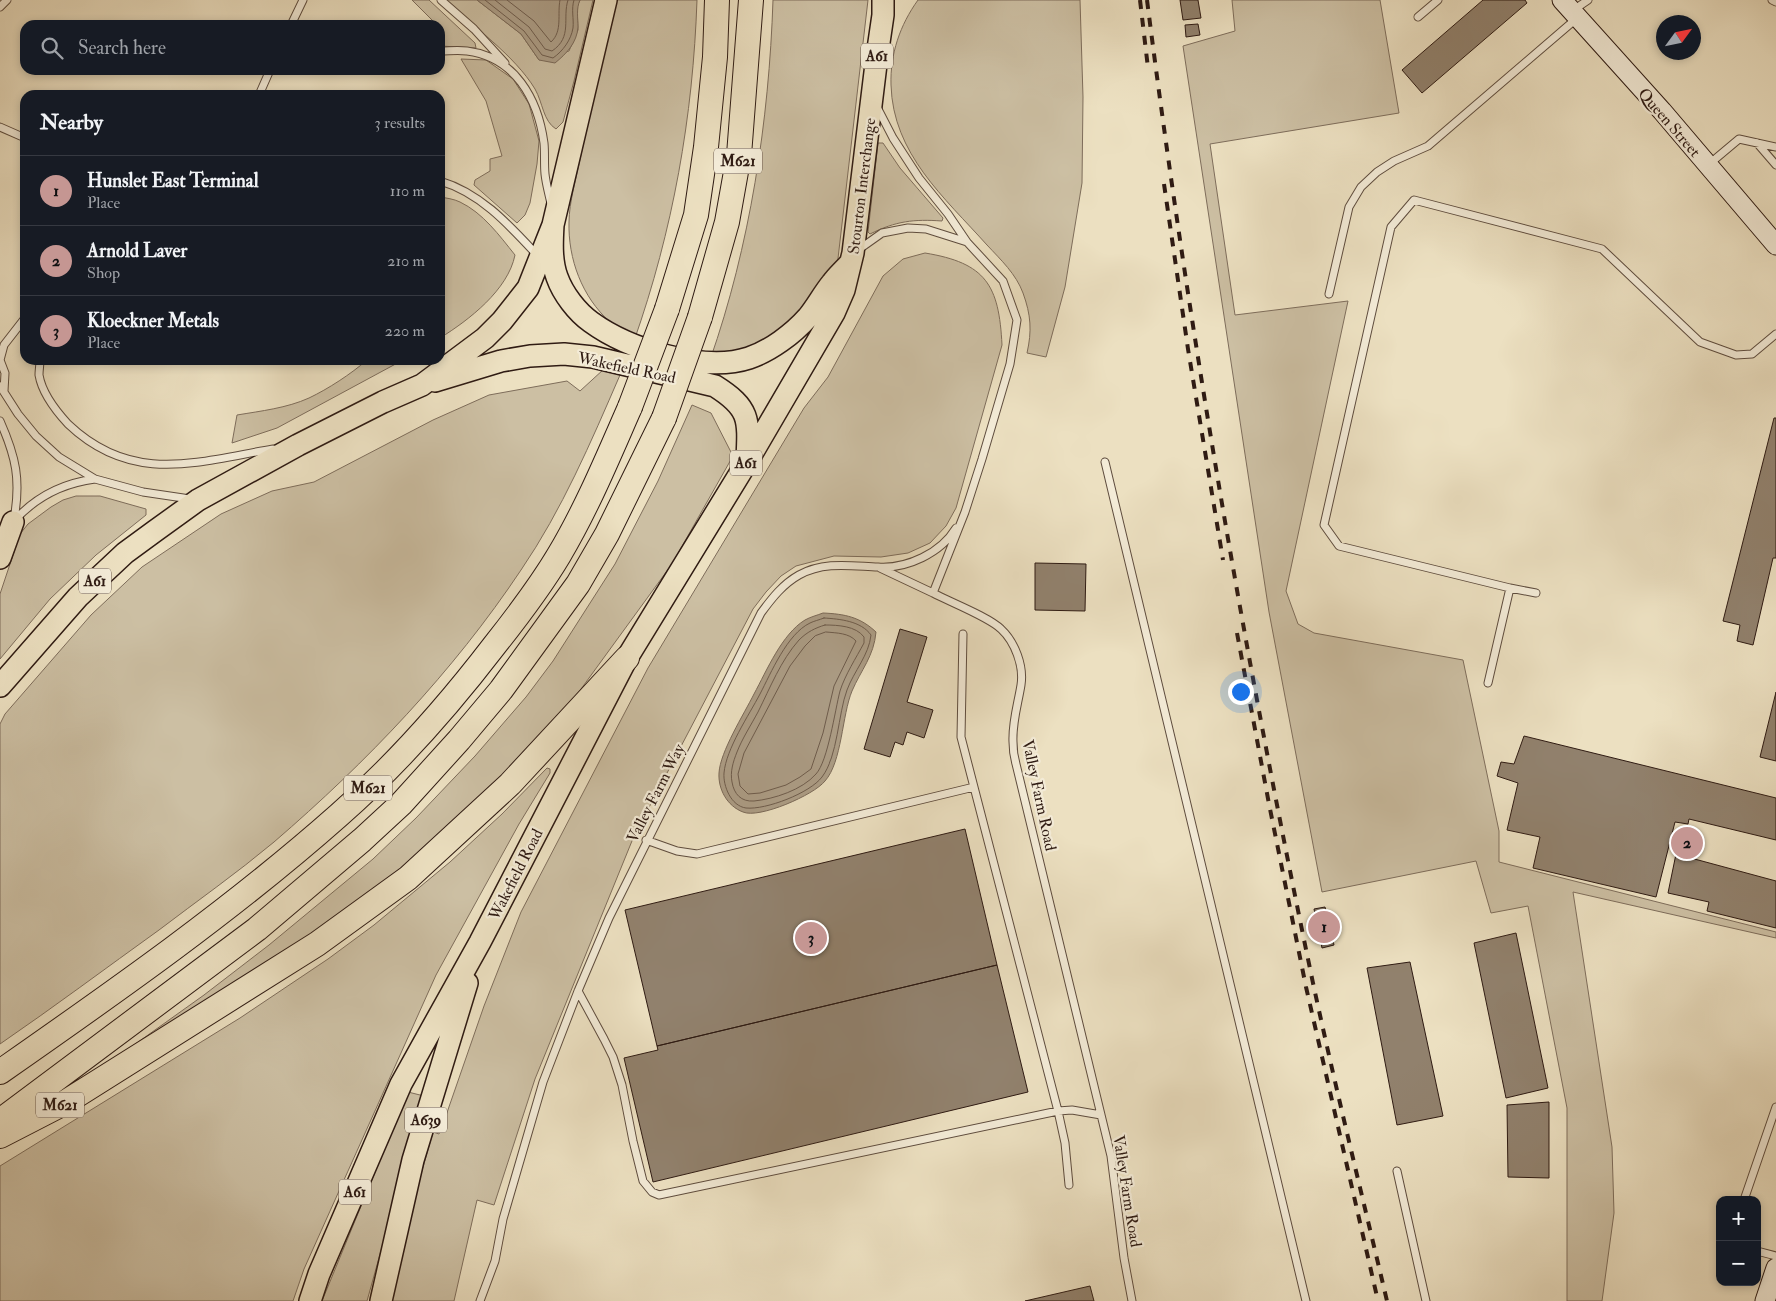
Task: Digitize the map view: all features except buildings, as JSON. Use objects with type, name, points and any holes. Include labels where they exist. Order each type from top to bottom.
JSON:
[{"type":"highway","name":"M621","points":[[0,1072],[237,901],[340,815],[422,732],[483,660],[523,609],[559,556],[586,507],[630,407],[667,309],[696,215],[716,57],[717,0]]},
{"type":"highway","name":"M621","points":[[0,1121],[257,928],[362,840],[401,804],[460,740],[501,690],[578,584],[607,534],[664,418],[700,317],[727,222],[739,155],[751,0]]},
{"type":"highway","name":"M621","points":[[0,1136],[66,1102],[309,949],[408,878],[510,784],[627,658]]},
{"type":"main road","name":"Stourton Interchange","points":[[606,0],[554,220],[552,247],[557,277],[574,307],[590,322],[613,336],[680,360],[722,363],[750,358],[770,348],[789,335],[808,318],[831,283],[852,257],[872,97],[887,5]]},
{"type":"main road","name":"A61","points":[[2,684],[84,590],[125,553],[198,500],[298,445],[382,402],[422,385],[485,338],[502,321],[528,288],[554,220]]},
{"type":"main road","name":"Wakefield Road","points":[[310,1301],[402,1084],[480,942],[627,658],[747,462],[834,313],[844,290],[852,257]]},
{"type":"main road","name":"Wakefield Road","points":[[422,385],[502,361],[530,356],[564,354],[593,357],[715,386],[732,397],[743,409],[748,431],[747,462]]},
{"type":"main road","points":[[0,558],[13,522]]},
{"type":"main road","name":"A639","points":[[381,1301],[413,1160],[480,942]]},
{"type":"street","name":"Queen Street","points":[[1570,9],[1776,245]]},
{"type":"street","points":[[1765,1301],[1776,1268]]},
{"type":"lane","points":[[0,7],[7,0]]},
{"type":"lane","points":[[293,20],[303,0]]},
{"type":"lane","points":[[441,0],[474,29],[508,66],[521,82],[537,111],[544,144],[545,174],[554,220]]},
{"type":"lane","points":[[1418,17],[1438,0]]},
{"type":"lane","points":[[1329,294],[1350,207],[1361,187],[1377,172],[1394,161],[1428,146],[1570,9],[1588,0]]},
{"type":"lane","points":[[1772,0],[1776,2]]},
{"type":"lane","points":[[445,51],[466,51],[483,54],[508,66]]},
{"type":"lane","points":[[261,90],[268,75]]},
{"type":"lane","points":[[872,97],[894,138],[919,178],[948,214],[967,242],[1003,281],[1017,320],[1010,364],[965,512],[933,593]]},
{"type":"lane","points":[[0,127],[20,136]]},
{"type":"lane","points":[[1708,165],[1739,139],[1776,147]]},
{"type":"lane","points":[[1757,143],[1776,165]]},
{"type":"lane","points":[[445,182],[458,186],[492,210],[512,228],[557,277]]},
{"type":"lane","points":[[1536,593],[1340,546],[1324,525],[1391,227],[1414,200],[1602,249],[1700,342],[1736,354],[1752,354],[1776,334]]},
{"type":"lane","points":[[852,257],[882,233],[908,228],[926,229],[967,242]]},
{"type":"lane","points":[[20,324],[4,345],[0,360],[5,373],[2,388],[18,414],[36,436],[59,457],[96,479],[143,492],[198,500]]},
{"type":"lane","points":[[40,365],[39,376],[57,413],[86,438],[120,458],[139,463],[177,464],[298,445]]},
{"type":"lane","points":[[0,421],[14,455],[18,480],[18,499],[13,522]]},
{"type":"lane","points":[[1105,462],[1306,1301]]},
{"type":"lane","points":[[13,522],[26,508],[43,497],[71,484],[96,479]]},
{"type":"lane","name":"Valley Farm Way","points":[[480,1301],[495,1261],[503,1219],[543,1082],[608,918],[761,613],[772,597],[800,574],[836,565],[852,564],[879,567],[911,561],[940,548],[955,530],[965,512]]},
{"type":"lane","name":"Valley Farm Road","points":[[879,567],[1001,628],[1013,644],[1020,663],[1022,682],[1012,742],[1111,1156],[1124,1258],[1132,1301]]},
{"type":"lane","points":[[1488,683],[1510,588]]},
{"type":"lane","points":[[963,634],[962,738],[1058,1111],[1065,1143],[1069,1185]]},
{"type":"lane","points":[[646,840],[677,851],[697,854],[974,787]]},
{"type":"lane","points":[[578,992],[604,1039],[619,1076],[643,1181],[652,1192],[659,1194],[1058,1111],[1072,1110],[1101,1116]]},
{"type":"lane","points":[[1745,1196],[1776,1108]]},
{"type":"lane","points":[[1397,1171],[1426,1301]]},
{"type":"lane","points":[[1761,1252],[1776,1256]]},
{"type":"shaded area","points":[[412,0],[429,0],[475,43],[476,48],[445,46],[445,20],[432,20]]},
{"type":"shaded area","points":[[444,0],[477,0],[521,34],[539,60],[569,51],[578,30],[577,6],[580,0],[593,0],[563,122],[556,129],[548,121],[538,94],[527,77],[505,53]]},
{"type":"shaded area","points":[[615,0],[697,0],[691,87],[679,173],[660,257],[634,341],[600,312],[584,289],[574,263],[569,236],[569,214],[572,195]]},
{"type":"shaded area","points":[[773,0],[868,0],[837,267],[770,345],[710,360],[736,273],[755,183],[767,91]]},
{"type":"shaded area","points":[[918,0],[1080,0],[1083,97],[1082,183],[1065,287],[1046,357],[1027,353],[1030,337],[1028,309],[1020,286],[1012,273],[938,191],[911,153],[901,132],[894,110],[891,85],[892,62],[901,30]]},
{"type":"shaded area","points":[[1232,0],[1380,0],[1399,113],[1210,144],[1235,315],[1348,301],[1286,591],[1298,624],[1314,633],[1463,660],[1499,831],[1499,862],[1776,932],[1776,938],[1573,892],[1612,1147],[1614,1213],[1602,1301],[1567,1301],[1567,1108],[1528,906],[1491,913],[1476,861],[1322,892],[1269,612],[1183,46],[1235,31]]},
{"type":"shaded area","points":[[461,59],[486,60],[513,79],[529,104],[539,141],[537,164],[530,203],[525,215],[517,223],[474,185],[475,180],[490,171],[490,159],[502,156],[486,101]]},
{"type":"shaded area","points":[[878,143],[883,143],[900,168],[943,218],[942,221],[923,220],[905,222],[888,226],[870,234],[868,232]]},
{"type":"shaded area","points":[[445,198],[458,201],[476,212],[490,225],[515,255],[511,268],[496,292],[463,322],[445,335]]},
{"type":"shaded area","points":[[925,253],[946,257],[962,263],[985,280],[992,292],[1000,324],[1002,345],[956,508],[946,526],[930,543],[908,553],[881,557],[834,556],[796,566],[781,576],[753,609],[634,836],[535,1079],[494,1205],[477,1200],[454,1301],[390,1301],[417,1188],[433,1132],[439,1134],[442,1127],[484,1006],[521,912],[648,668],[804,408],[828,377],[883,276],[903,259]]},
{"type":"shaded area","points":[[361,365],[394,365],[277,428],[232,443],[237,415],[283,407],[309,398]]},
{"type":"shaded area","points":[[604,369],[620,375],[587,450],[550,524],[495,608],[407,714],[309,812],[274,842],[159,930],[0,1044],[0,724],[5,714],[91,615],[142,567],[221,514],[272,491],[314,482],[433,420],[489,395],[567,381],[580,391]]},
{"type":"shaded area","points":[[692,405],[711,413],[733,456],[672,564],[573,700],[521,758],[455,824],[385,883],[320,930],[106,1065],[204,995],[269,945],[373,859],[416,818],[475,756],[526,697],[553,661],[615,564],[658,481]]},
{"type":"shaded area","points":[[76,496],[100,496],[146,509],[146,515],[96,555],[50,599],[0,659],[0,594],[20,534],[28,524],[51,507],[63,500]]},
{"type":"shaded area","points":[[547,768],[550,769],[550,773],[519,824],[436,975],[304,1269],[293,1301],[0,1301],[0,1166],[240,1018],[328,959],[374,925],[450,862],[502,814]]},
{"type":"shaded area","points":[[408,1092],[424,1096],[367,1301],[322,1301]]},
{"type":"water","points":[[477,0],[580,0],[576,38],[567,52],[555,63],[539,60],[521,34]]},
{"type":"water","points":[[823,613],[852,617],[876,632],[870,656],[852,691],[831,773],[819,787],[798,799],[761,812],[743,812],[732,806],[722,791],[719,773],[723,755],[782,643],[805,620]]},
{"type":"railway","points":[[1140,0],[1148,68]]},
{"type":"railway","points":[[1147,0],[1163,124],[1200,370],[1264,739],[1313,983],[1387,1301]]},
{"type":"railway","points":[[1164,184],[1188,349],[1223,560]]},
{"type":"railway","points":[[1237,633],[1306,987],[1378,1301]]},
{"type":"place","name":"Arnold Laver","points":[[1687,843]]},
{"type":"place","name":"Hunslet East Terminal","points":[[1324,927]]},
{"type":"place","name":"Kloeckner Metals","points":[[811,938]]}]
